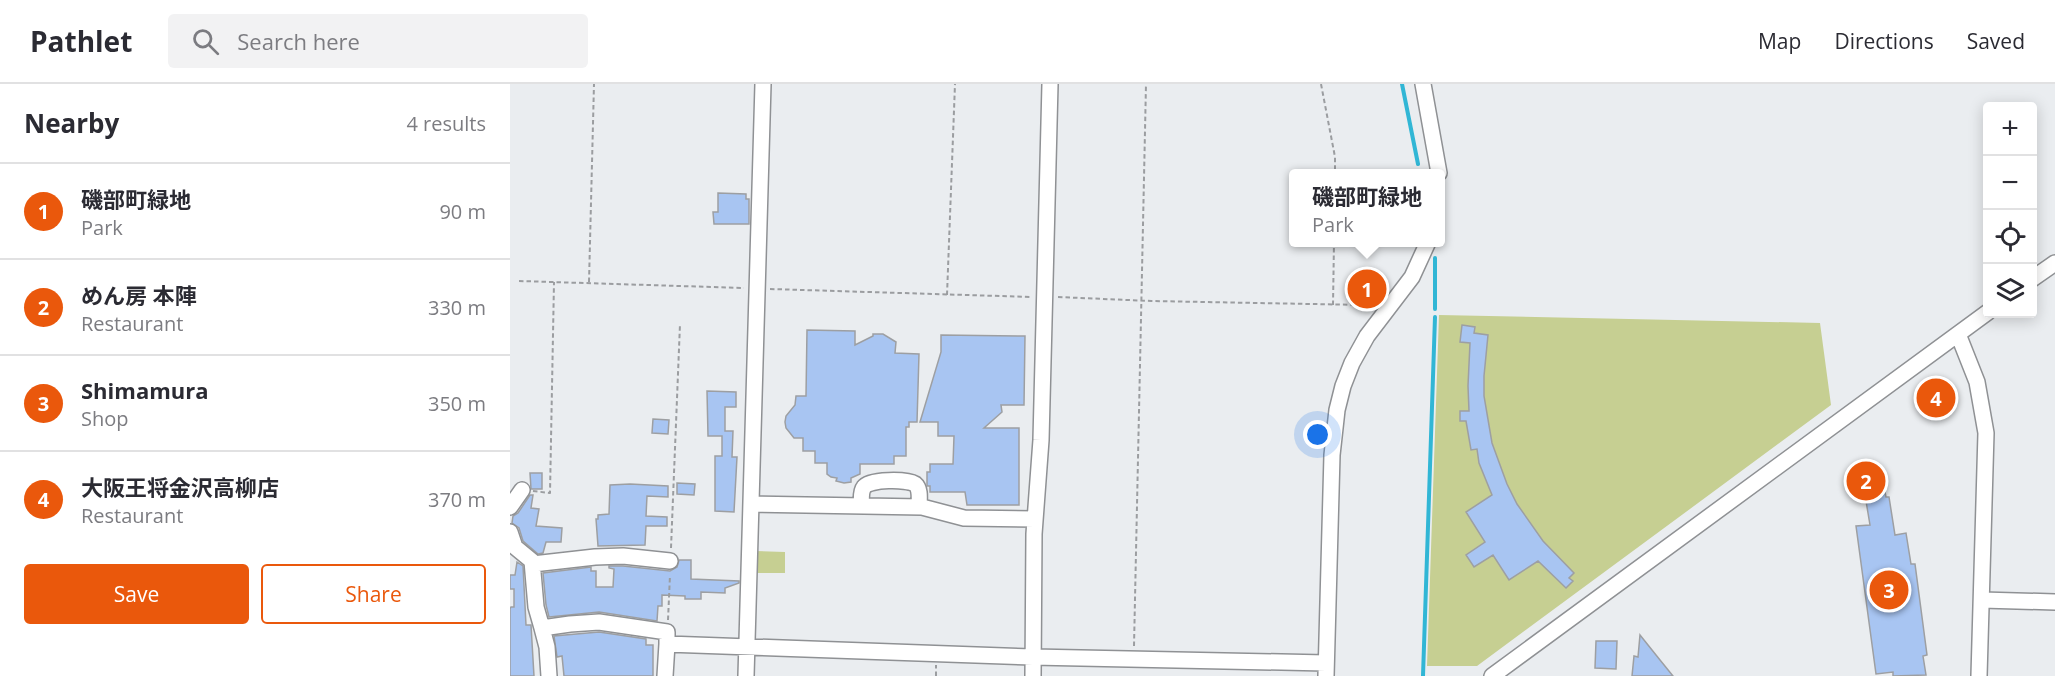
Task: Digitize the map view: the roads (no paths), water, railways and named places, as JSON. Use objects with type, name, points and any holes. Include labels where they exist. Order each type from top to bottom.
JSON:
[{"type":"street","points":[[746,676],[763,84]]},
{"type":"street","points":[[1033,676],[1035,519],[1041,440],[1050,84]]},
{"type":"street","points":[[1423,84],[1438,169]]},
{"type":"street","points":[[542,628],[598,622],[667,638],[746,648],[1134,660],[1326,670],[1334,430],[1343,386],[1352,363],[1367,336],[1412,277],[1426,247]]},
{"type":"street","points":[[2037,276],[2055,263]]},
{"type":"street","points":[[1492,676],[1983,316]]},
{"type":"street","points":[[1958,334],[1977,382],[1986,433],[1979,676]]},
{"type":"street","points":[[861,506],[864,487],[870,482],[907,481],[918,488],[919,507]]},
{"type":"street","points":[[510,507],[522,490]]},
{"type":"street","points":[[751,504],[919,507],[964,518],[1035,519]]},
{"type":"street","points":[[510,532],[515,547],[532,561],[536,607],[547,647],[549,676]]},
{"type":"street","points":[[532,564],[613,557],[670,561]]},
{"type":"street","points":[[1982,600],[2055,602]]},
{"type":"street","points":[[665,676],[667,638]]},
{"type":"waterway","points":[[1402,84],[1418,164]]},
{"type":"waterway","points":[[1435,258],[1435,309]]},
{"type":"waterway","points":[[1423,676],[1435,317]]},
{"type":"place","name":"磯部町緑地","points":[[1367,289]]},
{"type":"place","name":"大阪王将金沢高柳店","points":[[1936,398]]},
{"type":"place","name":"めん房 本陣","points":[[1866,481]]},
{"type":"place","name":"Shimamura","points":[[1889,590]]}]
